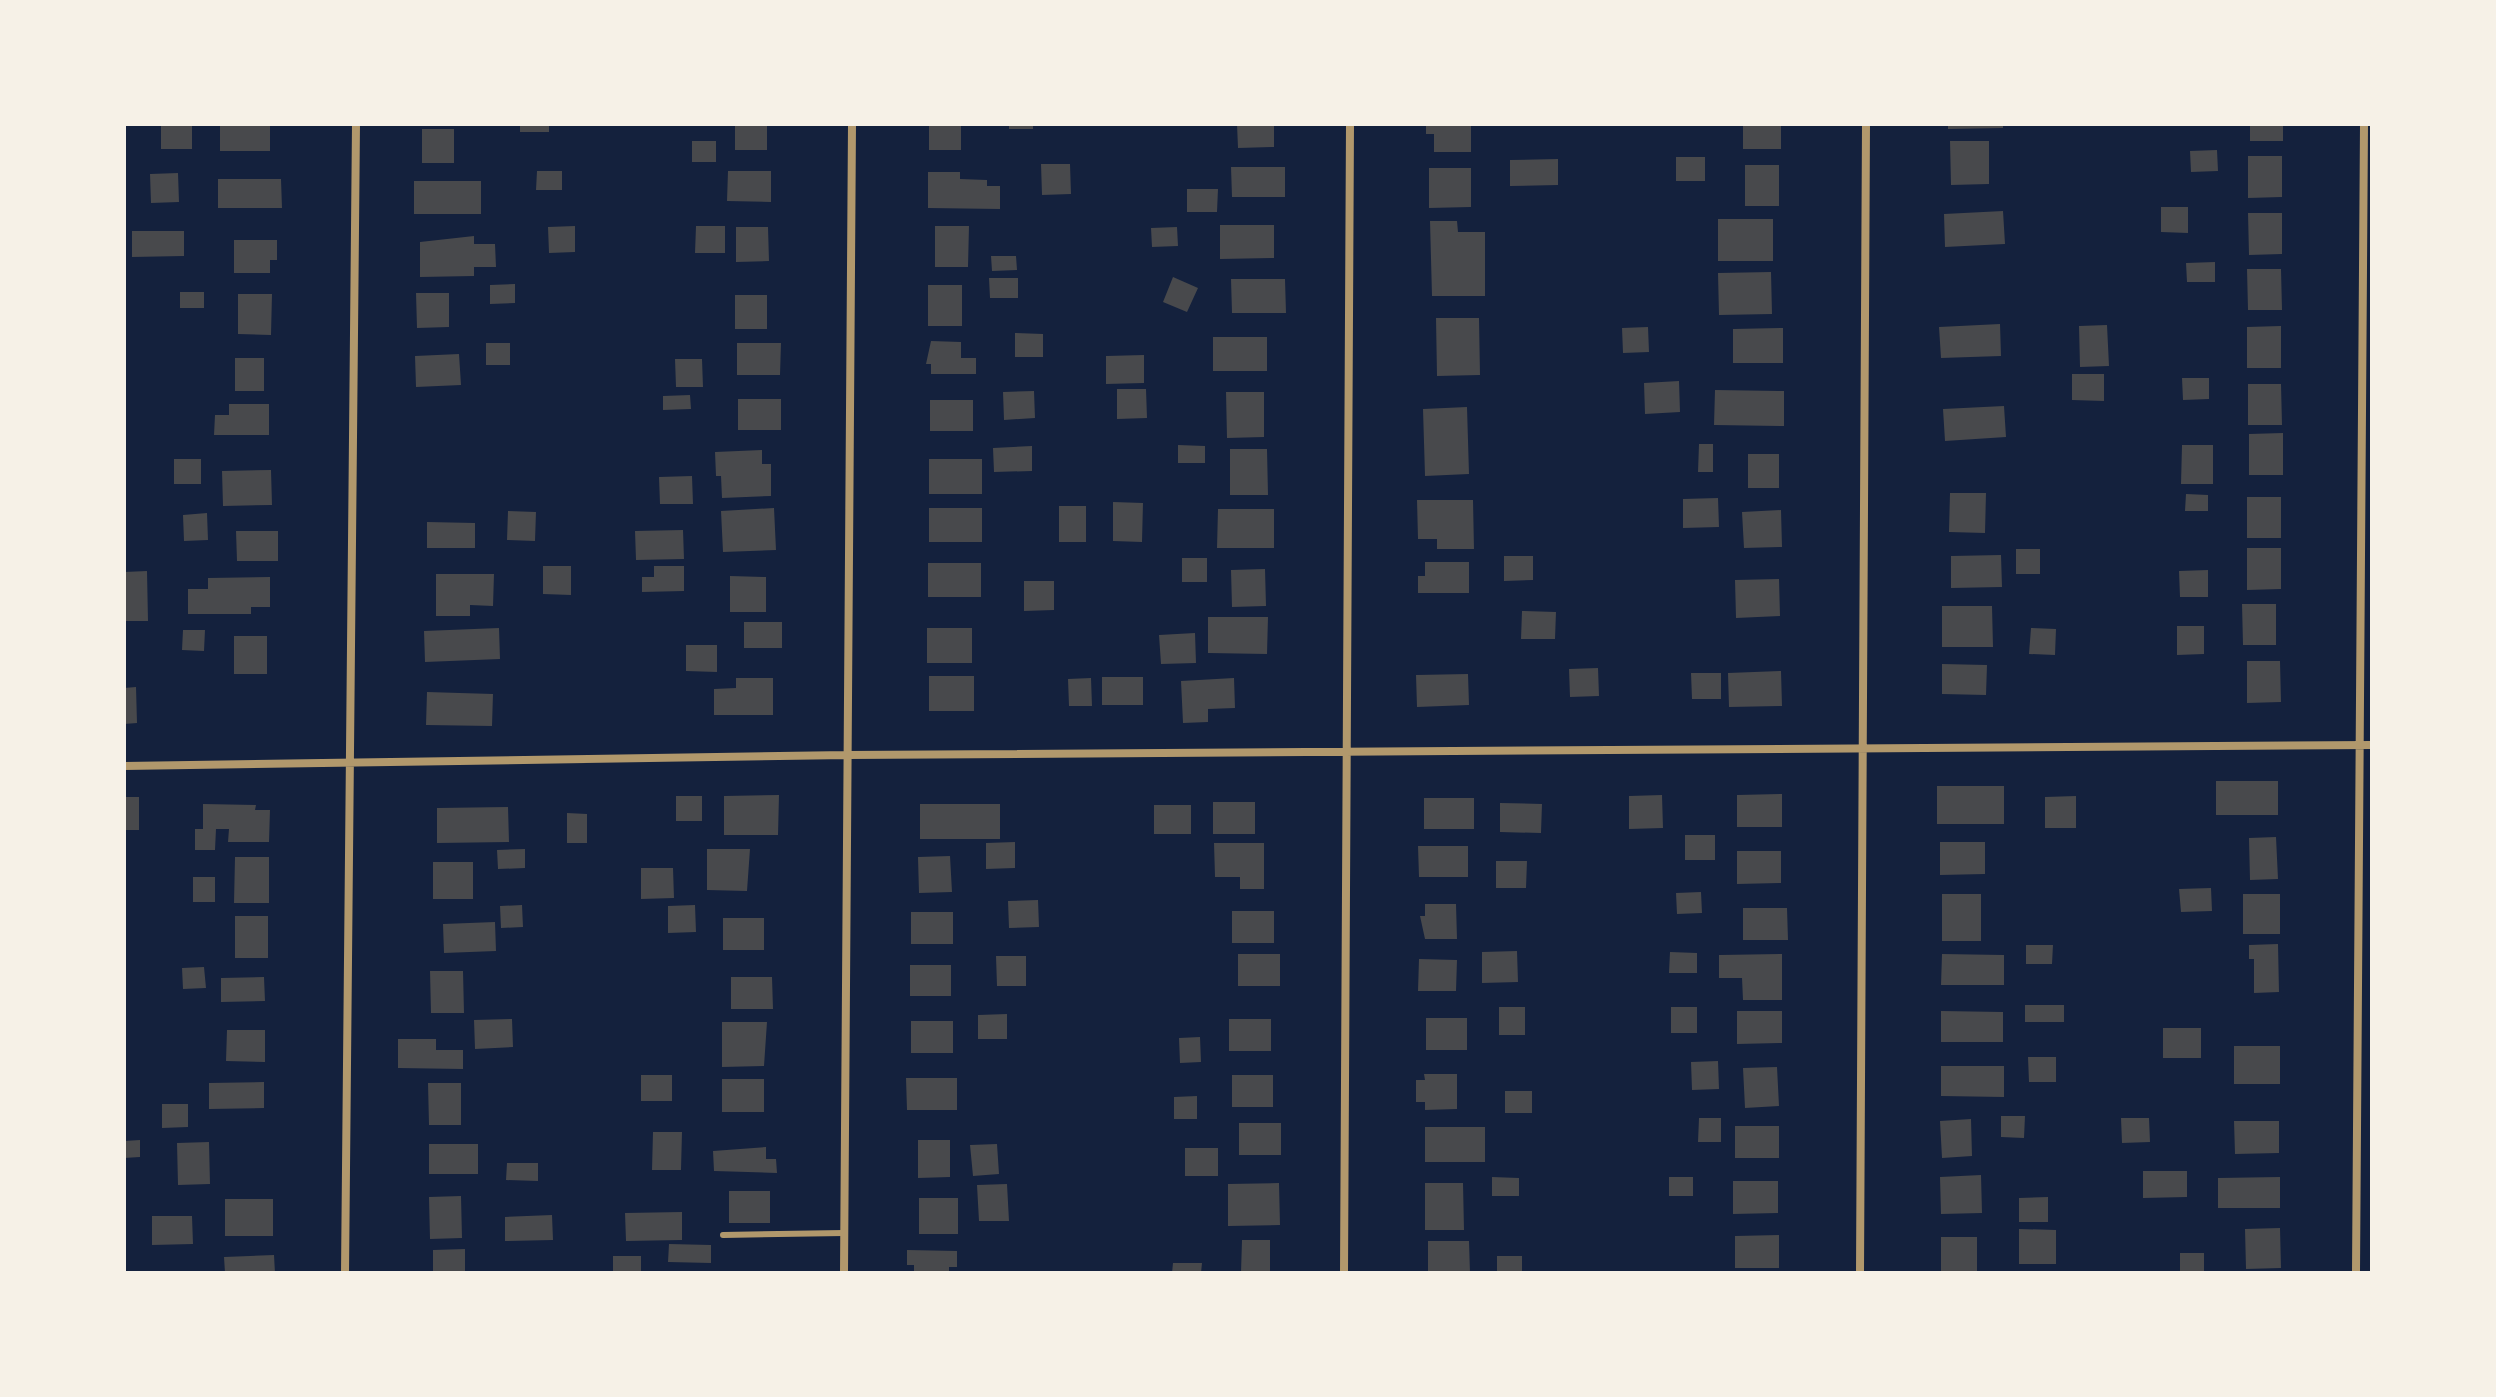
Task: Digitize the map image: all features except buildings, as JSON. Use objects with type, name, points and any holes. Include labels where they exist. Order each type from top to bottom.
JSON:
[{"type":"street","points":[[345,1273],[356,124]]},
{"type":"street","points":[[844,1273],[852,124]]},
{"type":"street","points":[[1344,1273],[1350,124]]},
{"type":"street","points":[[1860,1273],[1866,124]]},
{"type":"street","points":[[2356,1273],[2364,124]]},
{"type":"street","points":[[124,766],[847,755],[2372,745]]},
{"type":"lane","points":[[723,1235],[844,1233]]}]
